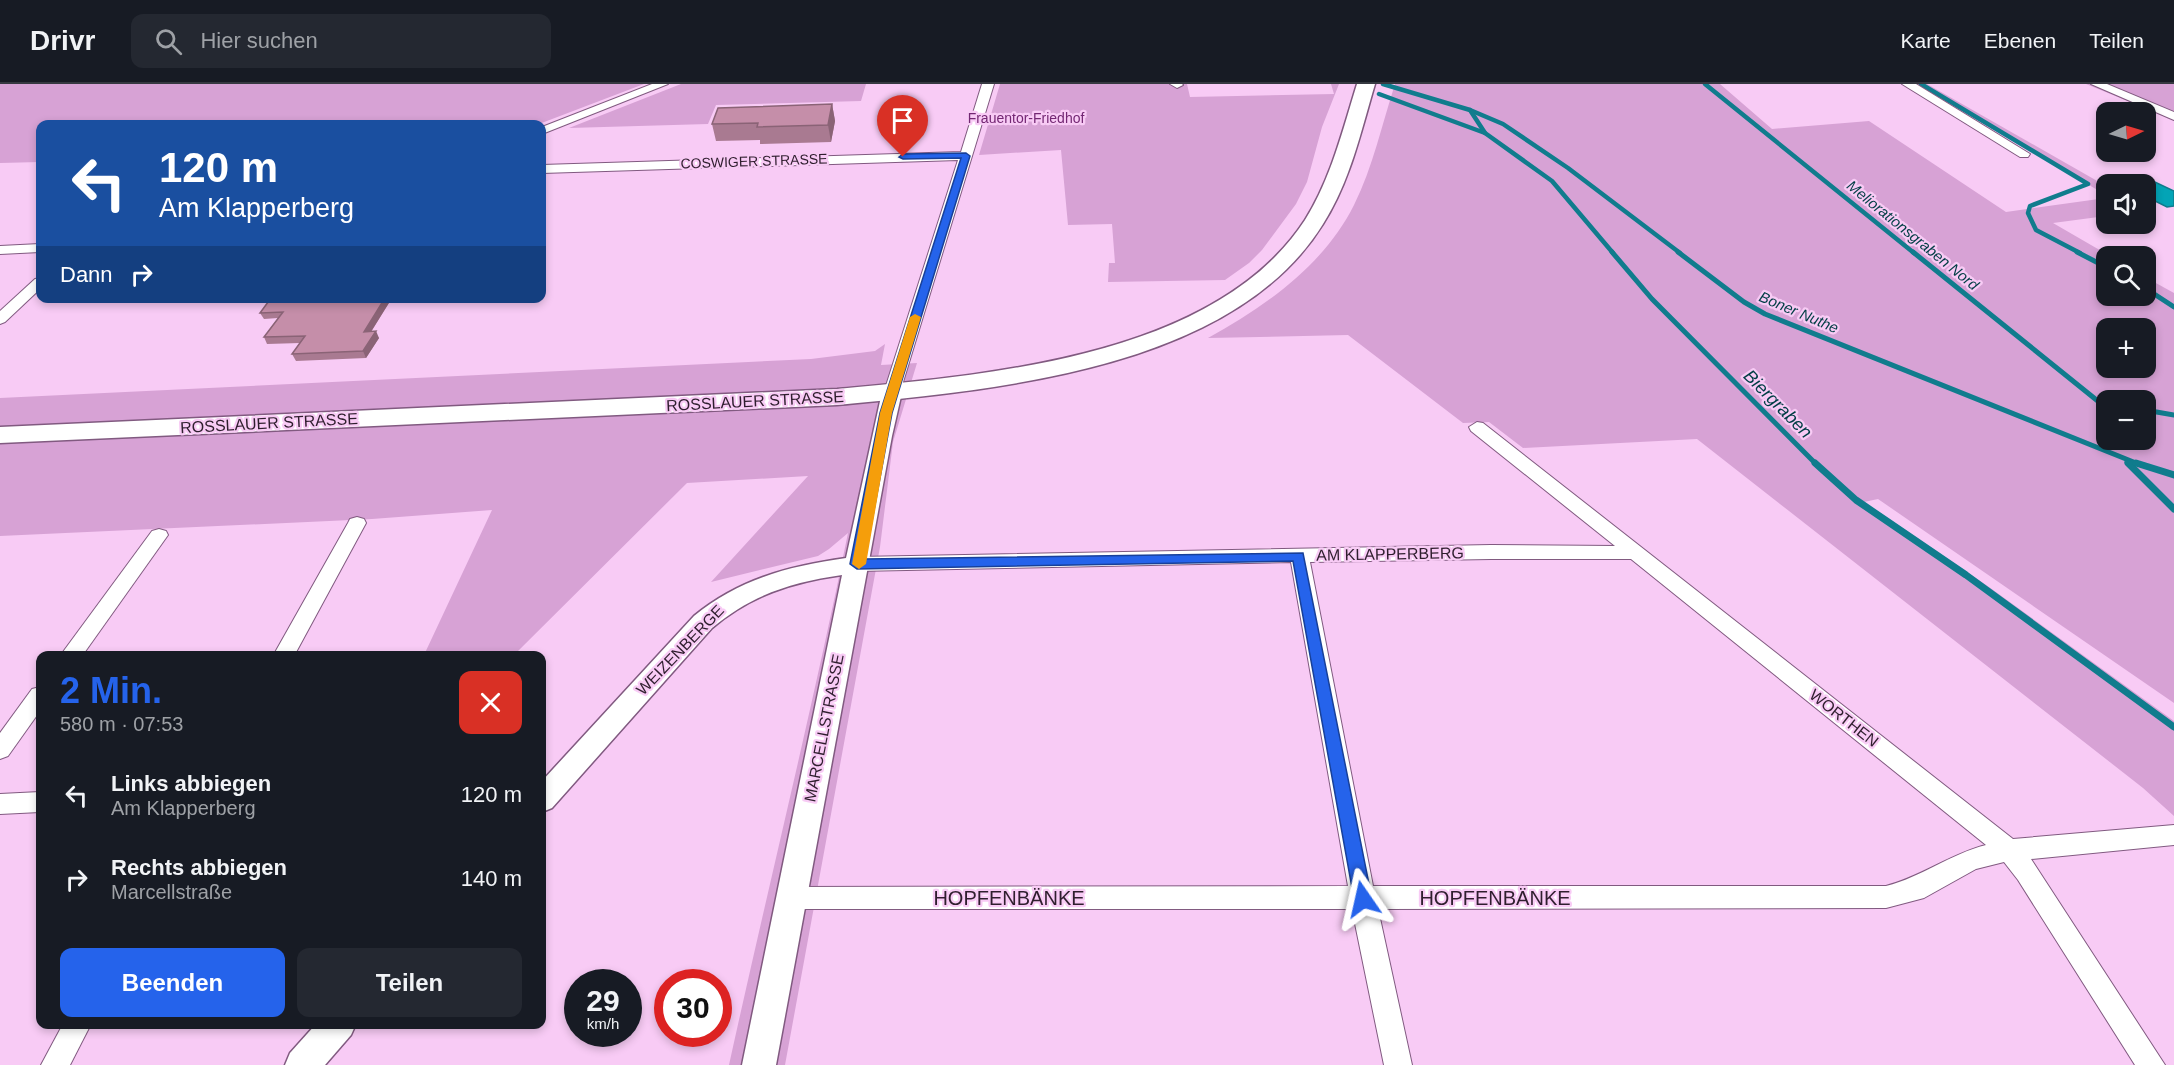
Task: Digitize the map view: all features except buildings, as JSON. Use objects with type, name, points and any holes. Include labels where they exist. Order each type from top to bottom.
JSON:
[{"type":"main road","name":"ROSSLAUER STRASSE","points":[[0,435],[637,408],[892,392],[998,379],[1091,359],[1183,327],[1234,299],[1275,269],[1313,223],[1335,178],[1366,84]]},
{"type":"street","points":[[546,129],[662,84]]},
{"type":"street","points":[[892,392],[988,84]]},
{"type":"street","points":[[1908,84],[2024,154]]},
{"type":"street","points":[[2097,84],[2174,116]]},
{"type":"street","name":"COSWIGER STRASSE","points":[[546,169],[966,156]]},
{"type":"street","points":[[0,250],[36,248]]},
{"type":"street","points":[[0,319],[36,286]]},
{"type":"street","name":"MARCELLSTRASSE","points":[[759,1065],[881,436],[892,392]]},
{"type":"street","name":"WORTHEN","points":[[1478,427],[2009,850],[2027,872],[2151,1065]]},
{"type":"street","points":[[286,651],[357,523]]},
{"type":"street","points":[[74,651],[159,535]]},
{"type":"street","name":"AM KLAPPERBERG","points":[[857,564],[1491,552],[1635,553]]},
{"type":"street","points":[[1299,556],[1363,899],[1398,1065]]},
{"type":"street","name":"WEIZENBERGE","points":[[546,796],[703,622],[731,598],[751,588],[780,579],[857,564]]},
{"type":"street","points":[[0,750],[36,700]]},
{"type":"street","points":[[0,804],[36,802]]},
{"type":"street","name":"HOPFENBÄNKE","points":[[792,898],[1886,897],[1915,890],[1970,860],[2009,850],[2096,844],[2174,835]]},
{"type":"street","points":[[55,1065],[75,1029]]},
{"type":"street","points":[[302,1065],[334,1029]]},
{"type":"green space","points":[[0,84],[644,84],[546,121],[36,120],[36,162],[0,163]]},
{"type":"green space","points":[[681,84],[866,84],[861,101],[716,105],[708,124],[569,128]]},
{"type":"green space","name":"Frauentor-Friedhof","points":[[1000,84],[1187,84],[1190,97],[1334,94],[1331,84],[1339,84],[1322,127],[1307,182],[1296,204],[1262,250],[1249,263],[1225,280],[1108,282],[1109,263],[1115,263],[1112,224],[1068,225],[1061,150],[979,155]]},
{"type":"green space","points":[[1395,84],[1720,84],[1772,129],[1869,121],[2006,212],[2096,199],[2096,217],[2053,223],[2096,248],[2096,306],[2156,306],[2156,283],[2174,293],[2174,703],[1878,499],[1864,502],[1989,587],[2174,721],[2174,816],[2143,788],[1697,439],[1523,448],[1489,422],[1463,423],[1348,335],[1208,338],[1251,313],[1271,298],[1310,265],[1327,247],[1354,205],[1372,161]]},
{"type":"green space","points":[[1917,84],[1927,84],[2096,180],[2096,189]]},
{"type":"green space","points":[[2086,84],[2174,84],[2174,120],[2156,113],[2156,102],[2130,102]]},
{"type":"green space","points":[[885,344],[881,365],[917,363],[893,442],[880,547],[785,1065],[729,1065],[848,533],[818,556],[711,582],[808,476],[687,483],[518,651],[426,651],[492,510],[372,519],[0,536],[0,398],[811,359],[875,351]]},
{"type":"water","points":[[2156,183],[2174,191],[2174,206],[2167,207],[2156,202]]},
{"type":"waterway","name":"Boner Nuthe","points":[[1383,84],[1470,110]]},
{"type":"waterway","name":"Meliorationsgraben Nord","points":[[1705,84],[1914,253]]},
{"type":"waterway","points":[[1921,84],[2088,184],[2030,206],[2028,213],[2036,230],[2080,253]]},
{"type":"waterway","name":"Biergraben","points":[[1379,94],[1485,133]]},
{"type":"waterway","name":"Boner Nuthe","points":[[1470,110],[1503,124],[1568,168],[1680,253]]},
{"type":"waterway","points":[[1470,110],[1485,133]]},
{"type":"waterway","name":"Biergraben","points":[[1485,133],[1552,181],[1613,253]]},
{"type":"waterway","name":"Biergraben","points":[[1612,252],[1652,299],[1815,463]]},
{"type":"waterway","name":"Boner Nuthe","points":[[1678,252],[1744,302],[1765,314],[2136,463]]},
{"type":"waterway","name":"Meliorationsgraben Nord","points":[[1913,252],[2096,400]]},
{"type":"waterway","points":[[2077,252],[2096,262]]},
{"type":"waterway","points":[[2156,295],[2174,307]]},
{"type":"waterway","name":"Meliorationsgraben Nord","points":[[2156,412],[2174,415]]},
{"type":"waterway","points":[[2127,462],[2174,509]]},
{"type":"waterway","name":"Biergraben","points":[[1815,463],[1856,500],[1966,575],[2174,727]]},
{"type":"waterway","name":"Boner Nuthe","points":[[2136,463],[2174,475]]},
{"type":"waterway","name":"Boner Nuthe","points":[[2136,463],[2141,465]]},
{"type":"slow traffic","points":[[859,564],[857,564],[886,413],[915,317]]},
{"type":"route","points":[[903,157],[966,156],[886,413],[857,564],[1299,556],[1363,899]]}]
